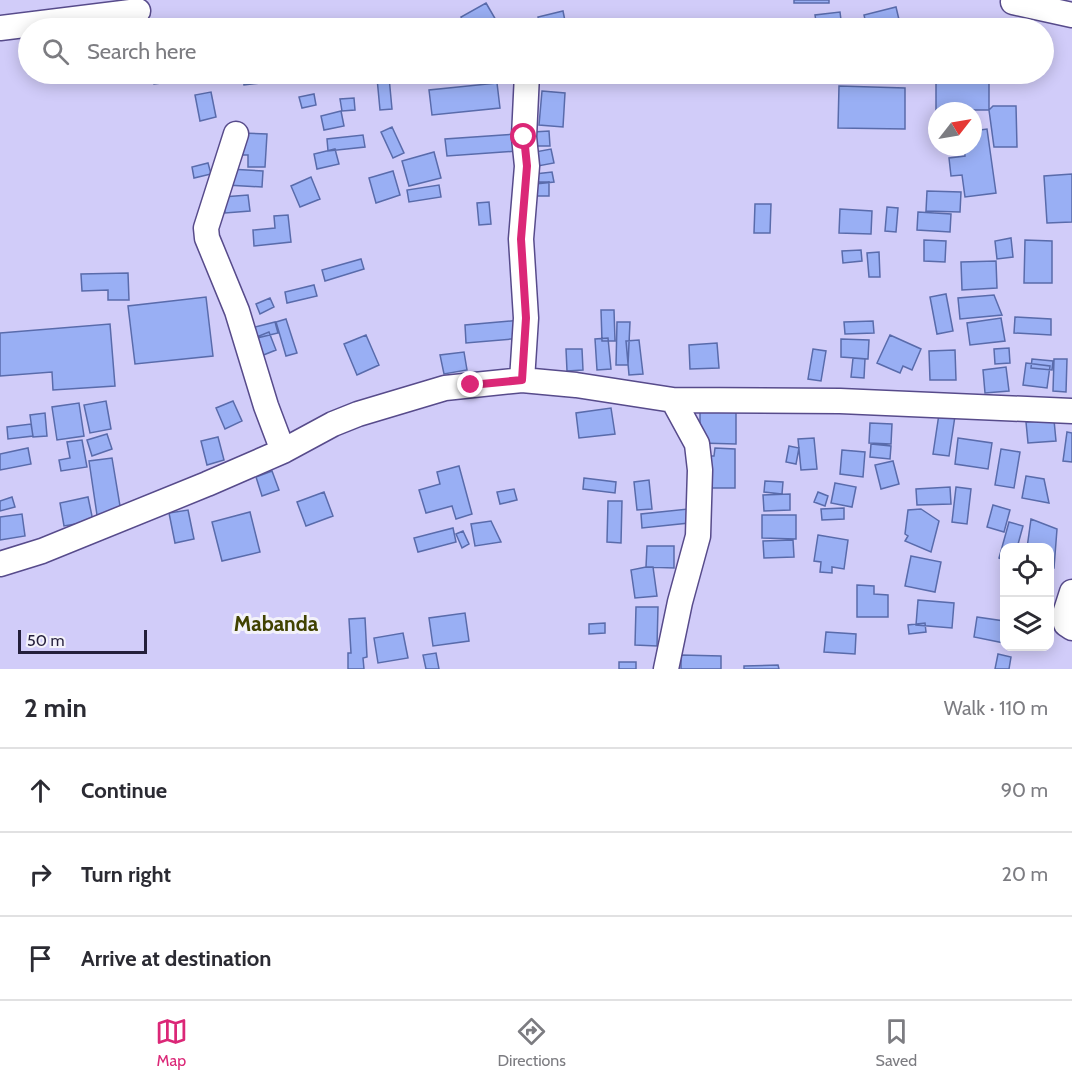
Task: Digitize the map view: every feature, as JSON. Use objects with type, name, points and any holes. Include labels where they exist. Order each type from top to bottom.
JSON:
[{"type":"street","points":[[1013,2],[1072,15]]},
{"type":"street","points":[[81,18],[138,11]]},
{"type":"street","points":[[0,28],[18,26]]},
{"type":"street","points":[[522,380],[526,318],[521,239],[527,166],[524,137],[527,84]]},
{"type":"street","points":[[236,134],[206,228],[207,238],[237,311],[266,406],[284,451]]},
{"type":"street","points":[[0,564],[53,546],[284,451],[333,424],[445,388],[522,380],[576,385],[673,400],[840,400],[1072,411]]},
{"type":"street","points":[[666,669],[680,602],[698,536],[700,470],[697,444],[673,400]]},
{"type":"street","points":[[1072,592],[1064,617],[1066,624],[1072,627]]},
{"type":"building","points":[[794,0],[829,0],[829,3],[794,3]]},
{"type":"building","points":[[486,3],[495,18],[462,18]]},
{"type":"building","points":[[896,7],[899,18],[865,18],[864,15]]},
{"type":"building","points":[[563,11],[564,18],[538,18]]},
{"type":"building","points":[[840,12],[841,18],[815,18],[815,15]]},
{"type":"building","points":[[378,84],[390,84],[392,109],[380,110]]},
{"type":"building","points":[[497,84],[500,108],[432,115],[429,90]]},
{"type":"building","points":[[936,84],[989,84],[989,110],[982,110],[982,102],[936,102]]},
{"type":"building","points":[[839,86],[905,88],[905,129],[838,128]]},
{"type":"building","points":[[542,91],[565,93],[563,127],[539,125]]},
{"type":"building","points":[[211,92],[216,117],[200,121],[195,95]]},
{"type":"building","points":[[314,94],[316,105],[302,108],[299,97]]},
{"type":"building","points":[[354,98],[355,110],[342,111],[340,99]]},
{"type":"building","points":[[993,106],[1016,106],[1017,147],[994,147],[989,110]]},
{"type":"building","points":[[341,111],[344,126],[324,130],[321,116]]},
{"type":"building","points":[[392,127],[404,153],[393,158],[381,132]]},
{"type":"building","points":[[987,129],[996,193],[965,197],[962,175],[951,176],[949,158],[982,156],[982,130]]},
{"type":"building","points":[[549,131],[550,146],[534,146],[533,132]]},
{"type":"building","points":[[241,133],[267,134],[265,167],[248,167],[248,155],[240,155]]},
{"type":"building","points":[[516,134],[517,151],[447,156],[445,139]]},
{"type":"building","points":[[363,135],[365,147],[328,151],[327,139]]},
{"type":"building","points":[[335,149],[339,164],[317,169],[314,154]]},
{"type":"building","points":[[551,149],[554,163],[538,166],[535,152]]},
{"type":"building","points":[[434,152],[441,178],[409,186],[402,161]]},
{"type":"building","points":[[208,163],[211,174],[194,178],[192,167]]},
{"type":"building","points":[[229,169],[263,171],[262,187],[227,185]]},
{"type":"building","points":[[393,171],[400,195],[376,203],[369,178]]},
{"type":"building","points":[[552,172],[554,182],[536,184],[535,174]]},
{"type":"building","points":[[1072,174],[1072,222],[1047,223],[1044,176]]},
{"type":"building","points":[[311,177],[320,199],[300,207],[291,186]]},
{"type":"building","points":[[530,182],[549,182],[549,196],[530,196]]},
{"type":"building","points":[[439,185],[441,197],[409,202],[407,190]]},
{"type":"building","points":[[927,191],[961,192],[960,212],[926,211]]},
{"type":"building","points":[[248,195],[250,211],[225,213],[223,197]]},
{"type":"building","points":[[489,202],[491,224],[479,225],[477,203]]},
{"type":"building","points":[[755,204],[771,204],[770,233],[754,233]]},
{"type":"building","points":[[887,207],[898,208],[896,232],[885,231]]},
{"type":"building","points":[[840,209],[872,211],[871,234],[839,233]]},
{"type":"building","points":[[918,212],[951,214],[950,232],[917,230]]},
{"type":"building","points":[[288,215],[291,242],[254,246],[253,230],[275,228],[274,216]]},
{"type":"building","points":[[1011,238],[1013,257],[997,259],[995,241]]},
{"type":"building","points":[[924,240],[946,241],[945,262],[924,261]]},
{"type":"building","points":[[1025,240],[1052,241],[1052,283],[1024,283]]},
{"type":"building","points":[[861,250],[862,261],[843,263],[842,251]]},
{"type":"building","points":[[879,252],[880,277],[869,277],[867,253]]},
{"type":"building","points":[[361,259],[364,269],[325,281],[322,270]]},
{"type":"building","points":[[996,261],[997,288],[962,290],[961,262]]},
{"type":"building","points":[[128,273],[129,300],[108,300],[108,290],[82,291],[81,274]]},
{"type":"building","points":[[314,285],[317,296],[287,303],[285,292]]},
{"type":"building","points":[[946,294],[953,331],[937,334],[930,297]]},
{"type":"building","points":[[994,295],[1002,315],[960,319],[958,298]]},
{"type":"building","points":[[206,297],[213,356],[135,364],[128,306]]},
{"type":"building","points":[[270,298],[274,307],[260,314],[256,304]]},
{"type":"building","points":[[601,310],[614,310],[615,341],[602,341]]},
{"type":"building","points":[[1015,317],[1051,319],[1051,335],[1014,333]]},
{"type":"building","points":[[1001,318],[1005,341],[970,345],[967,323]]},
{"type":"building","points":[[286,319],[297,353],[286,356],[276,322]]},
{"type":"building","points":[[521,320],[523,338],[466,343],[465,325]]},
{"type":"building","points":[[873,321],[874,333],[845,334],[844,322]]},
{"type":"building","points":[[275,322],[278,333],[257,338],[255,327]]},
{"type":"building","points":[[617,322],[630,322],[628,365],[616,365]]},
{"type":"building","points":[[110,324],[115,386],[53,390],[52,372],[0,376],[0,333]]},
{"type":"building","points":[[269,332],[276,350],[261,356],[254,338]]},
{"type":"building","points":[[366,335],[379,365],[357,375],[344,344]]},
{"type":"building","points":[[890,335],[921,349],[912,370],[903,366],[900,373],[877,363]]},
{"type":"building","points":[[608,338],[611,369],[597,370],[595,339]]},
{"type":"building","points":[[841,339],[869,340],[868,359],[841,357]]},
{"type":"building","points":[[639,340],[643,374],[629,375],[626,341]]},
{"type":"building","points":[[717,343],[719,368],[690,369],[689,345]]},
{"type":"building","points":[[1009,348],[1010,363],[995,364],[994,349]]},
{"type":"building","points":[[566,349],[582,349],[583,370],[567,371]]},
{"type":"building","points":[[813,349],[826,351],[821,381],[808,379]]},
{"type":"building","points":[[955,350],[956,380],[930,380],[929,351]]},
{"type":"building","points":[[464,352],[467,370],[444,374],[440,355]]},
{"type":"building","points":[[853,358],[865,359],[864,378],[851,377]]},
{"type":"building","points":[[1032,359],[1053,361],[1052,370],[1031,368]]},
{"type":"building","points":[[1054,359],[1067,359],[1066,392],[1053,391]]},
{"type":"building","points":[[1026,363],[1050,366],[1047,388],[1023,385]]},
{"type":"building","points":[[1006,367],[1009,391],[985,393],[983,370]]},
{"type":"building","points":[[106,401],[111,429],[90,433],[84,405]]},
{"type":"building","points":[[233,401],[242,421],[225,429],[216,408]]},
{"type":"building","points":[[79,403],[84,436],[57,440],[52,407]]},
{"type":"building","points":[[700,406],[736,407],[736,444],[700,443]]},
{"type":"building","points":[[611,408],[615,434],[579,438],[576,413]]},
{"type":"building","points":[[45,413],[47,436],[33,437],[30,415]]},
{"type":"building","points":[[939,414],[955,416],[949,456],[933,454]]},
{"type":"building","points":[[1054,420],[1056,441],[1028,443],[1026,422]]},
{"type":"building","points":[[870,423],[892,424],[891,444],[869,443]]},
{"type":"building","points":[[31,424],[33,436],[8,439],[7,427]]},
{"type":"building","points":[[1067,432],[1072,433],[1072,462],[1063,461]]},
{"type":"building","points":[[107,434],[112,449],[92,456],[87,440]]},
{"type":"building","points":[[218,437],[224,460],[207,465],[201,441]]},
{"type":"building","points":[[814,438],[817,469],[801,470],[798,439]]},
{"type":"building","points":[[958,438],[992,443],[988,469],[955,464]]},
{"type":"building","points":[[82,440],[87,467],[61,471],[59,460],[70,458],[67,442]]},
{"type":"building","points":[[871,444],[891,446],[890,459],[870,457]]},
{"type":"building","points":[[789,446],[799,448],[796,464],[786,462]]},
{"type":"building","points":[[28,448],[31,464],[0,470],[0,454]]},
{"type":"building","points":[[715,448],[735,449],[735,488],[711,488],[705,456],[714,456]]},
{"type":"building","points":[[1001,449],[1020,452],[1014,488],[995,485]]},
{"type":"building","points":[[842,450],[865,452],[863,477],[840,474]]},
{"type":"building","points":[[112,458],[121,512],[97,515],[89,461]]},
{"type":"building","points":[[893,461],[899,484],[881,489],[875,465]]},
{"type":"building","points":[[459,466],[472,514],[456,519],[452,506],[426,513],[419,490],[440,484],[437,472]]},
{"type":"building","points":[[272,471],[279,490],[262,496],[256,477]]},
{"type":"building","points":[[1026,476],[1044,479],[1049,503],[1022,498]]},
{"type":"building","points":[[584,478],[616,482],[615,493],[583,489]]},
{"type":"building","points":[[649,480],[652,509],[637,510],[634,482]]},
{"type":"building","points":[[765,481],[783,482],[782,494],[764,492]]},
{"type":"building","points":[[835,483],[856,487],[852,507],[831,503]]},
{"type":"building","points":[[950,487],[951,504],[917,505],[916,489]]},
{"type":"building","points":[[956,487],[971,489],[967,524],[952,522]]},
{"type":"building","points":[[514,489],[517,500],[500,504],[497,492]]},
{"type":"building","points":[[324,492],[333,516],[306,526],[297,502]]},
{"type":"building","points":[[818,492],[828,496],[825,506],[814,502]]},
{"type":"building","points":[[790,494],[790,510],[764,511],[763,495]]},
{"type":"building","points":[[12,497],[15,507],[0,511],[0,501]]},
{"type":"building","points":[[88,497],[93,521],[64,526],[60,503]]},
{"type":"building","points":[[608,501],[622,501],[621,543],[607,542]]},
{"type":"building","points":[[993,505],[1010,510],[1004,532],[987,527]]},
{"type":"building","points":[[844,508],[844,519],[822,520],[821,509]]},
{"type":"building","points":[[688,509],[689,523],[642,528],[641,514]]},
{"type":"building","points":[[921,509],[939,521],[931,552],[905,541],[908,536],[905,534],[908,510]]},
{"type":"building","points":[[188,510],[194,539],[175,543],[169,513]]},
{"type":"building","points":[[250,512],[260,552],[222,561],[212,522]]},
{"type":"building","points":[[22,514],[25,536],[0,540],[0,517]]},
{"type":"building","points":[[762,515],[796,515],[796,539],[762,538]]},
{"type":"building","points":[[1031,519],[1057,529],[1054,568],[1054,543],[1028,543]]},
{"type":"building","points":[[491,521],[501,542],[475,546],[471,524]]},
{"type":"building","points":[[1009,522],[1023,526],[1018,543],[1003,543]]},
{"type":"building","points":[[453,528],[456,542],[418,552],[414,538]]},
{"type":"building","points":[[463,531],[469,544],[462,548],[456,534]]},
{"type":"building","points":[[818,535],[848,540],[844,569],[832,567],[832,573],[820,572],[821,562],[814,561]]},
{"type":"building","points":[[793,540],[794,557],[764,558],[763,541]]},
{"type":"building","points":[[647,546],[674,546],[674,568],[646,567]]},
{"type":"building","points":[[911,556],[941,562],[935,592],[905,586]]},
{"type":"building","points":[[653,567],[657,596],[635,598],[631,570]]},
{"type":"building","points":[[857,585],[874,586],[874,594],[888,595],[888,617],[857,617]]},
{"type":"building","points":[[918,600],[954,603],[952,628],[916,625]]},
{"type":"building","points":[[636,607],[658,607],[657,646],[635,645]]},
{"type":"building","points":[[465,613],[469,641],[433,646],[429,618]]},
{"type":"building","points":[[977,617],[1000,620],[1000,642],[974,637]]},
{"type":"building","points":[[365,618],[367,657],[363,658],[364,669],[348,669],[348,653],[351,653],[349,619]]},
{"type":"building","points":[[605,623],[605,633],[589,634],[589,624]]},
{"type":"building","points":[[925,623],[926,632],[909,634],[908,625]]},
{"type":"building","points":[[826,632],[856,634],[855,654],[824,652]]},
{"type":"building","points":[[403,633],[408,658],[378,663],[374,638]]},
{"type":"building","points":[[436,653],[439,669],[426,669],[423,655]]},
{"type":"building","points":[[998,654],[1011,657],[1009,669],[995,669]]},
{"type":"building","points":[[681,655],[721,656],[721,669],[681,669]]},
{"type":"building","points":[[619,662],[636,662],[636,669],[619,669]]},
{"type":"building","points":[[778,665],[779,669],[744,669],[744,666]]},
{"type":"district","name":"Mabanda","points":[[276,623]]},
{"type":"route","points":[[471,385],[522,380],[526,318],[521,239],[527,166],[524,137]]}]
